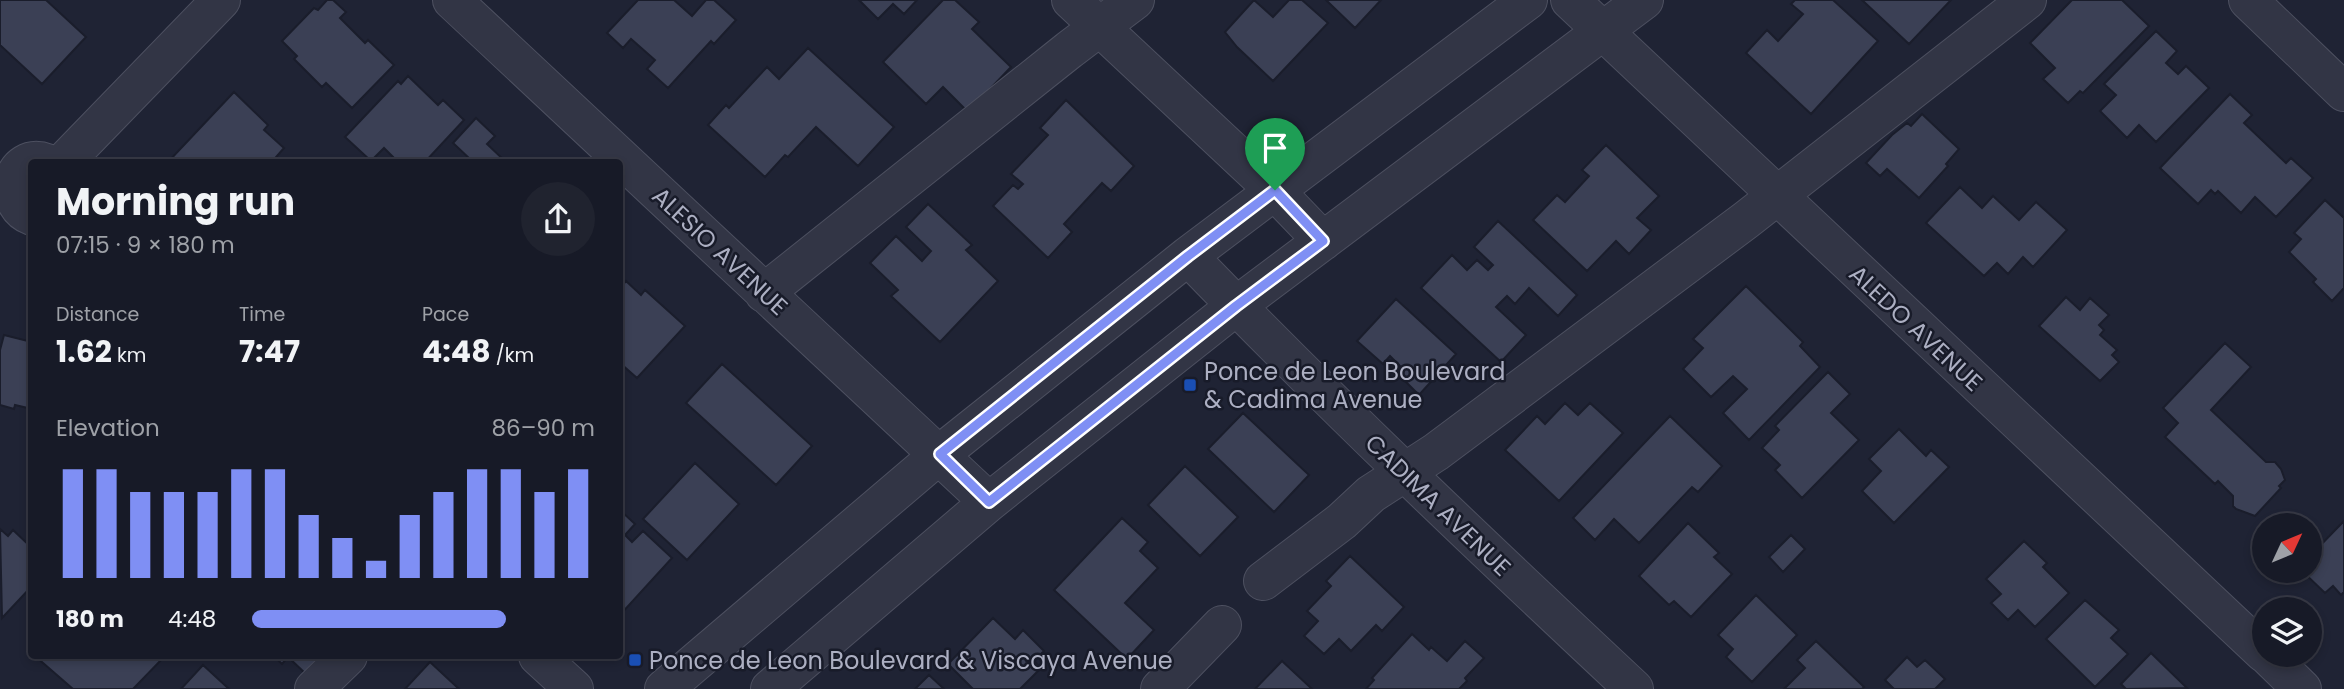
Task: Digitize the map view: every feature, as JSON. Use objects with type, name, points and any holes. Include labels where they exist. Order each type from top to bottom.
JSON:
[{"type":"street","points":[[67,159],[221,0]]},
{"type":"street","name":"ALESIO AVENUE","points":[[452,0],[621,159]]},
{"type":"street","points":[[1071,0],[1275,190],[1323,241]]},
{"type":"street","points":[[764,293],[1135,0]]},
{"type":"street","points":[[664,689],[940,454],[1188,256],[1528,0]]},
{"type":"street","name":"ALEDO AVENUE","points":[[1570,0],[2252,642]]},
{"type":"street","points":[[770,689],[989,502],[1236,306],[1644,0]]},
{"type":"street","points":[[1263,581],[1342,521],[1371,494],[1436,452],[1777,196],[2027,0]]},
{"type":"street","points":[[2248,0],[2344,92]]},
{"type":"street","name":"ALESIO AVENUE","points":[[623,161],[989,502]]},
{"type":"street","points":[[17,220],[9,186],[21,162]]},
{"type":"street","name":"CADIMA AVENUE","points":[[1188,256],[1403,472],[1634,689]]},
{"type":"street","points":[[1160,689],[1222,625]]},
{"type":"street","points":[[314,689],[345,659]]},
{"type":"street","points":[[541,659],[574,689]]},
{"type":"street","name":"ALEDO AVENUE","points":[[2279,667],[2302,689]]},
{"type":"building","points":[[0,0],[46,0],[86,37],[42,84],[0,45]]},
{"type":"building","points":[[327,0],[333,0],[346,12],[340,18],[365,43],[368,40],[394,65],[352,108],[326,83],[322,87],[294,59],[297,56],[282,41],[314,8],[318,10]]},
{"type":"building","points":[[638,0],[674,0],[692,16],[706,0],[714,0],[736,20],[714,44],[711,41],[668,88],[647,69],[655,60],[631,39],[623,48],[607,33]]},
{"type":"building","points":[[859,0],[917,0],[904,14],[893,4],[878,19]]},
{"type":"building","points":[[943,0],[955,0],[979,22],[972,29],[1011,67],[968,112],[943,87],[926,104],[883,62]]},
{"type":"building","points":[[1254,0],[1273,17],[1289,0],[1302,0],[1328,23],[1273,81],[1225,32]]},
{"type":"building","points":[[1326,0],[1381,0],[1355,28]]},
{"type":"building","points":[[1795,0],[1833,0],[1878,41],[1811,114],[1746,53],[1767,30],[1778,41],[1803,14],[1791,4]]},
{"type":"building","points":[[1862,0],[1951,0],[1909,44]]},
{"type":"building","points":[[2072,0],[2122,0],[2149,26],[2083,93],[2080,91],[2068,103],[2043,79],[2055,68],[2030,43]]},
{"type":"building","points":[[2156,31],[2177,51],[2166,63],[2178,74],[2186,66],[2209,88],[2156,142],[2139,125],[2127,138],[2100,111],[2116,95],[2104,84]]},
{"type":"building","points":[[808,48],[894,127],[858,166],[816,127],[765,177],[708,125],[726,105],[729,108],[767,67],[779,79]]},
{"type":"building","points":[[408,76],[438,105],[443,100],[464,120],[428,159],[395,159],[384,148],[373,159],[369,159],[345,137],[398,81],[401,84]]},
{"type":"building","points":[[234,92],[268,125],[264,130],[284,148],[274,159],[171,159]]},
{"type":"building","points":[[2230,94],[2252,115],[2244,123],[2286,163],[2291,158],[2313,178],[2276,217],[2255,197],[2241,213],[2218,191],[2215,194],[2211,190],[2198,204],[2160,168]]},
{"type":"building","points":[[1066,100],[1134,166],[1111,191],[1102,183],[1064,224],[1072,232],[1048,258],[993,206],[1013,185],[1018,189],[1023,184],[1011,174],[1048,135],[1040,128]]},
{"type":"building","points":[[1922,114],[1959,149],[1946,164],[1948,166],[1919,198],[1887,169],[1880,176],[1866,163],[1892,135],[1907,123],[1911,126]]},
{"type":"building","points":[[476,118],[495,136],[487,144],[503,159],[468,159],[453,143]]},
{"type":"building","points":[[1606,145],[1659,196],[1637,218],[1651,230],[1629,254],[1616,241],[1587,271],[1533,220],[1557,195],[1565,202],[1589,176],[1582,170]]},
{"type":"building","points":[[1960,187],[1982,208],[1993,196],[2019,220],[2036,202],[2067,230],[2033,267],[2023,257],[2008,274],[1997,263],[1984,276],[1926,223]]},
{"type":"building","points":[[2325,200],[2344,218],[2344,288],[2332,301],[2313,282],[2316,279],[2289,252],[2301,239],[2294,233]]},
{"type":"building","points":[[928,204],[972,245],[966,250],[998,281],[940,342],[891,296],[898,290],[870,263],[896,236],[922,261],[931,251],[906,227]]},
{"type":"building","points":[[1498,221],[1577,295],[1558,316],[1529,288],[1515,304],[1507,296],[1496,307],[1526,335],[1501,362],[1421,288],[1452,255],[1467,270],[1477,260],[1488,270],[1493,265],[1474,247]]},
{"type":"building","points":[[626,281],[641,295],[645,290],[685,326],[637,378],[623,366],[623,284]]},
{"type":"building","points":[[1746,286],[1803,342],[1800,346],[1820,367],[1749,440],[1723,413],[1747,389],[1733,376],[1711,397],[1683,369],[1703,348],[1693,339]]},
{"type":"building","points":[[2066,297],[2080,310],[2090,298],[2109,315],[2099,325],[2104,330],[2100,335],[2117,350],[2112,355],[2119,362],[2100,381],[2039,326]]},
{"type":"building","points":[[1396,299],[1456,354],[1419,395],[1398,374],[1403,369],[1390,356],[1383,364],[1357,341]]},
{"type":"building","points":[[4,335],[28,341],[28,408],[15,405],[14,409],[0,405],[0,350]]},
{"type":"building","points":[[2225,343],[2251,367],[2211,410],[2266,462],[2275,462],[2285,480],[2279,486],[2281,488],[2258,513],[2252,515],[2236,509],[2233,506],[2233,496],[2218,481],[2215,484],[2165,437],[2178,423],[2163,408]]},
{"type":"building","points":[[722,364],[812,446],[776,485],[686,403]]},
{"type":"building","points":[[1828,372],[1850,394],[1831,413],[1859,440],[1802,498],[1775,470],[1780,465],[1762,448],[1779,430],[1775,426]]},
{"type":"building","points":[[1565,403],[1578,415],[1590,403],[1623,433],[1559,501],[1505,450],[1537,416],[1545,424]]},
{"type":"building","points":[[1243,413],[1309,475],[1274,512],[1208,449]]},
{"type":"building","points":[[1670,416],[1722,466],[1698,492],[1692,487],[1639,543],[1614,519],[1595,540],[1573,518]]},
{"type":"building","points":[[1899,429],[1926,456],[1931,450],[1949,467],[1894,523],[1862,491],[1881,471],[1869,459]]},
{"type":"building","points":[[695,463],[739,504],[687,560],[643,519]]},
{"type":"building","points":[[1185,466],[1238,517],[1200,556],[1148,505]]},
{"type":"building","points":[[623,513],[635,524],[625,535],[632,542],[643,531],[672,558],[623,612]]},
{"type":"building","points":[[1122,518],[1148,542],[1140,551],[1158,568],[1125,603],[1154,630],[1127,659],[1054,590]]},
{"type":"building","points":[[2344,521],[2344,592],[2341,595],[2333,586],[2325,593],[2315,583],[2322,583],[2322,544]]},
{"type":"building","points":[[1688,523],[1719,553],[1714,557],[1732,574],[1691,617],[1674,601],[1669,605],[1639,576]]},
{"type":"building","points":[[0,529],[8,536],[13,530],[28,544],[28,590],[2,618]]},
{"type":"building","points":[[1791,535],[1805,549],[1783,572],[1769,557]]},
{"type":"building","points":[[2024,541],[2047,563],[2043,567],[2069,593],[2035,627],[2018,610],[2008,620],[1991,603],[2001,594],[1986,579]]},
{"type":"building","points":[[1350,556],[1404,607],[1382,631],[1376,625],[1351,651],[1339,639],[1324,654],[1304,636],[1318,621],[1307,611],[1331,586],[1326,581]]},
{"type":"building","points":[[1756,595],[1797,635],[1752,682],[1726,657],[1733,649],[1718,635]]},
{"type":"building","points":[[2085,600],[2119,630],[2111,638],[2128,654],[2095,687],[2046,639]]},
{"type":"building","points":[[993,618],[1015,639],[1023,630],[1044,651],[1034,661],[1041,668],[1020,689],[973,689],[948,664]]},
{"type":"building","points":[[1412,634],[1429,650],[1431,647],[1447,661],[1465,641],[1484,658],[1465,678],[1467,681],[1459,689],[1366,689],[1374,680],[1372,678]]},
{"type":"building","points":[[1816,641],[1864,687],[1862,689],[1784,689],[1805,668],[1797,660]]},
{"type":"building","points":[[2151,653],[2187,688],[2126,689],[2121,684]]},
{"type":"building","points":[[1907,657],[1917,667],[1925,660],[1945,679],[1935,689],[1894,689],[1885,680]]},
{"type":"building","points":[[38,659],[162,659],[133,689],[73,689]]},
{"type":"building","points":[[290,659],[319,659],[306,674]]},
{"type":"building","points":[[1282,661],[1312,689],[1255,689]]},
{"type":"building","points":[[430,662],[459,689],[405,689]]},
{"type":"building","points":[[203,665],[229,689],[181,689]]},
{"type":"building","points":[[929,675],[944,689],[915,689]]},
{"type":"place","name":"Ponce de Leon Boulevard & Cadima Avenue","points":[[1190,385]]},
{"type":"place","name":"Ponce de Leon Boulevard & Viscaya Avenue","points":[[635,660]]},
{"type":"route","points":[[1275,190],[1323,241],[1236,306],[989,502],[940,454],[1188,256],[1275,190]]}]
